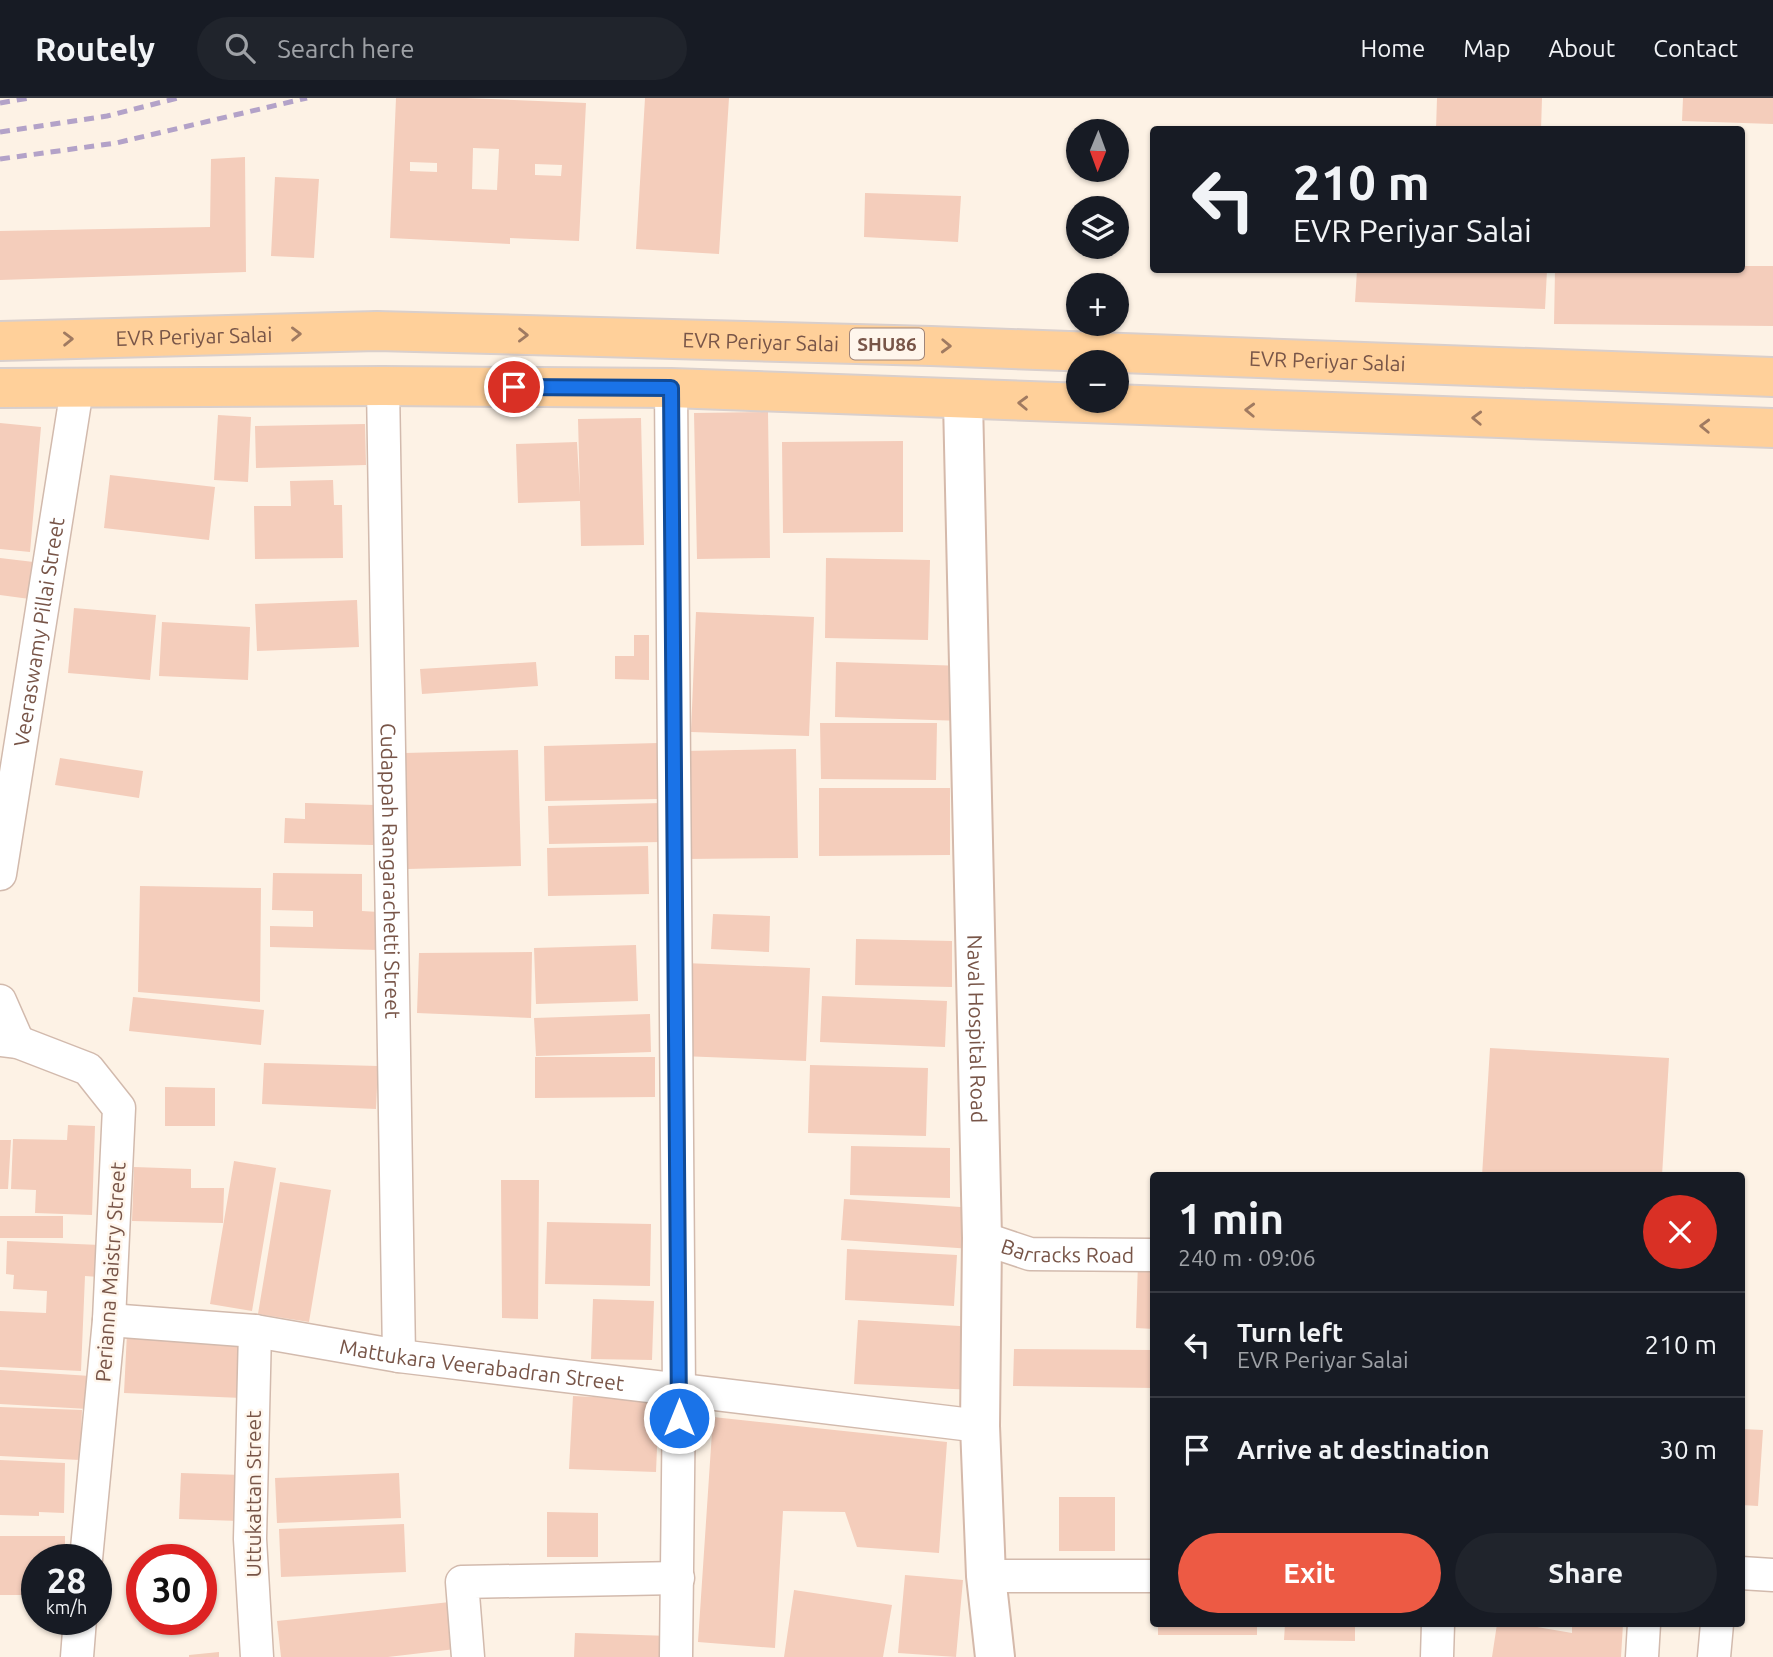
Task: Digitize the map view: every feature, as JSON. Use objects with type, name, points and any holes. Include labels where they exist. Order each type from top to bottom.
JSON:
[{"type":"main road","name":"EVR Periyar Salai","points":[[0,341],[377,331],[931,345],[1773,377]]},
{"type":"main road","points":[[0,388],[671,388],[963,401],[1773,428]]},
{"type":"street","name":"Cudappah Rangarachetti Street","points":[[383,386],[399,1356]]},
{"type":"street","name":"Veeraswamy Pillai Street","points":[[0,874],[6,800],[77,388]]},
{"type":"street","points":[[671,388],[679,1392],[676,1657]]},
{"type":"street","name":"Naval Hospital Road","points":[[963,401],[982,1238],[980,1426],[986,1576],[995,1657]]},
{"type":"street","points":[[0,1001],[9,1041]]},
{"type":"street","name":"Perianna Maistry Street","points":[[9,1041],[88,1069],[119,1108],[109,1320],[87,1544]]},
{"type":"street","name":"Barracks Road","points":[[982,1238],[1030,1254],[1150,1255]]},
{"type":"street","name":"Mattukara Veerabadran Street","points":[[109,1320],[255,1331],[399,1356],[679,1392],[980,1426]]},
{"type":"street","name":"Uttukattan Street","points":[[255,1331],[250,1539],[257,1657]]},
{"type":"street","points":[[1745,1573],[1773,1575]]},
{"type":"street","points":[[986,1576],[1150,1576]]},
{"type":"street","points":[[468,1657],[462,1582],[678,1578]]},
{"type":"street","points":[[1437,1657],[1438,1627]]},
{"type":"street","points":[[1642,1657],[1644,1627]]},
{"type":"street","points":[[1714,1657],[1717,1627]]},
{"type":"street","points":[[77,1657],[79,1635]]},
{"type":"building","points":[[396,98],[586,103],[579,241],[510,238],[510,244],[390,238]],"holes":[[[473,148],[499,149],[497,190],[472,189]],[[410,162],[437,163],[437,172],[410,171]],[[535,164],[562,165],[561,176],[535,175]]]},
{"type":"building","points":[[645,98],[729,98],[719,254],[636,249]]},
{"type":"building","points":[[1437,98],[1542,98],[1541,126],[1436,126]]},
{"type":"building","points":[[1683,98],[1773,98],[1773,124],[1682,121]]},
{"type":"building","points":[[245,157],[246,272],[0,280],[0,231],[210,227],[211,159]]},
{"type":"building","points":[[275,177],[319,179],[314,258],[271,256]]},
{"type":"building","points":[[865,193],[961,196],[958,242],[864,237]]},
{"type":"building","points":[[1745,266],[1773,266],[1773,326],[1554,324],[1555,273],[1745,273]]},
{"type":"building","points":[[1357,273],[1547,273],[1545,309],[1355,302]]},
{"type":"building","points":[[768,412],[770,558],[697,559],[694,413]]},
{"type":"building","points":[[218,415],[251,417],[248,482],[214,480]]},
{"type":"building","points":[[641,418],[644,545],[581,546],[580,501],[518,503],[516,444],[577,442],[580,495],[578,419]]},
{"type":"building","points":[[0,423],[41,427],[30,552],[0,549]]},
{"type":"building","points":[[365,424],[366,465],[256,468],[255,426]]},
{"type":"building","points":[[903,441],[903,532],[783,533],[782,442]]},
{"type":"building","points":[[110,475],[215,487],[209,540],[104,528]]},
{"type":"building","points":[[333,480],[334,505],[342,505],[343,558],[255,559],[254,506],[291,506],[290,481]]},
{"type":"building","points":[[0,558],[42,563],[37,600],[0,595]]},
{"type":"building","points":[[826,558],[930,560],[928,640],[825,638]]},
{"type":"building","points":[[357,600],[359,647],[257,651],[255,604]]},
{"type":"building","points":[[74,608],[156,615],[150,680],[68,673]]},
{"type":"building","points":[[696,612],[814,617],[809,736],[691,732]]},
{"type":"building","points":[[162,622],[250,627],[248,680],[159,676]]},
{"type":"building","points":[[634,635],[649,635],[649,680],[615,679],[615,656],[634,656]]},
{"type":"building","points":[[536,662],[538,686],[422,694],[420,669]]},
{"type":"building","points":[[836,662],[965,666],[964,721],[835,717]]},
{"type":"building","points":[[820,723],[937,723],[936,780],[821,779]]},
{"type":"building","points":[[658,743],[659,799],[545,801],[544,746]]},
{"type":"building","points":[[796,749],[798,858],[684,859],[683,751]]},
{"type":"building","points":[[518,750],[521,866],[408,869],[405,753]]},
{"type":"building","points":[[60,758],[143,771],[139,798],[55,785]]},
{"type":"building","points":[[819,788],[950,788],[950,855],[819,856]]},
{"type":"building","points":[[305,803],[375,805],[373,845],[284,843],[285,818],[305,819]]},
{"type":"building","points":[[661,803],[662,842],[549,844],[548,806]]},
{"type":"building","points":[[648,846],[649,894],[548,896],[547,848]]},
{"type":"building","points":[[273,873],[362,874],[362,911],[379,912],[378,950],[270,947],[270,926],[313,927],[313,911],[272,910]]},
{"type":"building","points":[[140,886],[261,888],[260,1002],[138,992]]},
{"type":"building","points":[[713,914],[770,916],[769,952],[711,949]]},
{"type":"building","points":[[856,939],[952,941],[952,987],[855,985]]},
{"type":"building","points":[[636,945],[638,1001],[536,1004],[534,948]]},
{"type":"building","points":[[532,952],[531,1018],[417,1013],[419,953]]},
{"type":"building","points":[[685,963],[810,968],[806,1061],[681,1056]]},
{"type":"building","points":[[822,996],[947,1001],[945,1047],[820,1042]]},
{"type":"building","points":[[133,997],[264,1010],[261,1045],[129,1031]]},
{"type":"building","points":[[650,1014],[651,1052],[536,1056],[534,1018]]},
{"type":"building","points":[[1490,1048],[1669,1058],[1662,1172],[1482,1172]]},
{"type":"building","points":[[535,1057],[655,1057],[655,1097],[535,1098]]},
{"type":"building","points":[[264,1063],[378,1066],[376,1109],[262,1104]]},
{"type":"building","points":[[810,1065],[928,1068],[926,1136],[808,1133]]},
{"type":"building","points":[[165,1087],[215,1088],[215,1126],[165,1126]]},
{"type":"building","points":[[68,1125],[95,1126],[92,1215],[35,1213],[36,1190],[11,1189],[13,1139],[67,1140]]},
{"type":"building","points":[[0,1140],[11,1140],[8,1189],[0,1189]]},
{"type":"building","points":[[851,1146],[950,1148],[950,1198],[850,1195]]},
{"type":"building","points":[[234,1161],[276,1168],[252,1311],[210,1304]]},
{"type":"building","points":[[134,1167],[191,1169],[191,1188],[224,1188],[223,1223],[132,1221]]},
{"type":"building","points":[[501,1180],[539,1180],[538,1319],[502,1318]]},
{"type":"building","points":[[280,1182],[331,1190],[309,1322],[258,1314]]},
{"type":"building","points":[[844,1199],[975,1208],[972,1249],[841,1240]]},
{"type":"building","points":[[0,1216],[63,1216],[63,1238],[0,1238]]},
{"type":"building","points":[[547,1222],[651,1224],[650,1286],[545,1284]]},
{"type":"building","points":[[7,1241],[100,1245],[99,1277],[85,1276],[81,1371],[0,1367],[0,1311],[46,1313],[47,1291],[13,1289],[14,1275],[6,1274]]},
{"type":"building","points":[[847,1249],[957,1255],[954,1306],[845,1300]]},
{"type":"building","points":[[1138,1261],[1150,1261],[1150,1329],[1136,1328]]},
{"type":"building","points":[[593,1299],[654,1301],[652,1360],[591,1359]]},
{"type":"building","points":[[858,1320],[977,1327],[973,1390],[854,1384]]},
{"type":"building","points":[[127,1333],[244,1338],[242,1398],[124,1393]]},
{"type":"building","points":[[1014,1349],[1150,1350],[1150,1388],[1013,1386]]},
{"type":"building","points":[[0,1370],[90,1376],[88,1409],[0,1404]]},
{"type":"building","points":[[573,1396],[659,1400],[656,1472],[569,1469]]},
{"type":"building","points":[[0,1407],[82,1410],[80,1460],[0,1456]]},
{"type":"building","points":[[713,1417],[947,1442],[939,1553],[857,1547],[845,1512],[783,1511],[775,1648],[698,1642]]},
{"type":"building","points":[[1745,1429],[1763,1430],[1758,1506],[1745,1505]]},
{"type":"building","points":[[0,1460],[65,1463],[64,1513],[39,1512],[39,1516],[0,1515]]},
{"type":"building","points":[[181,1473],[241,1475],[239,1521],[179,1519]]},
{"type":"building","points":[[399,1473],[401,1518],[277,1523],[275,1478]]},
{"type":"building","points":[[1059,1497],[1115,1497],[1115,1551],[1059,1551]]},
{"type":"building","points":[[547,1512],[598,1513],[598,1557],[547,1557]]},
{"type":"building","points":[[404,1524],[406,1572],[281,1577],[279,1529]]},
{"type":"building","points":[[0,1536],[65,1536],[65,1544],[21,1544],[21,1595],[0,1595]]},
{"type":"building","points":[[905,1575],[963,1580],[956,1657],[898,1653]]},
{"type":"building","points":[[794,1590],[892,1605],[883,1657],[784,1657]]},
{"type":"building","points":[[459,1601],[464,1648],[388,1657],[281,1657],[277,1621]]},
{"type":"building","points":[[1158,1627],[1257,1627],[1257,1635],[1158,1635]]},
{"type":"building","points":[[1285,1627],[1355,1627],[1355,1641],[1284,1640]]},
{"type":"building","points":[[1497,1627],[1537,1627],[1572,1633],[1572,1627],[1623,1627],[1621,1657],[1492,1657]]},
{"type":"building","points":[[575,1633],[671,1636],[671,1657],[574,1657]]},
{"type":"building","points":[[219,1652],[219,1657],[189,1657],[189,1655]]},
{"type":"railway","points":[[0,103],[29,98]]},
{"type":"railway","points":[[0,132],[107,116],[178,98]]},
{"type":"railway","points":[[0,159],[116,143],[307,98]]},
{"type":"route","points":[[514,387],[671,388],[679,1418]]}]
